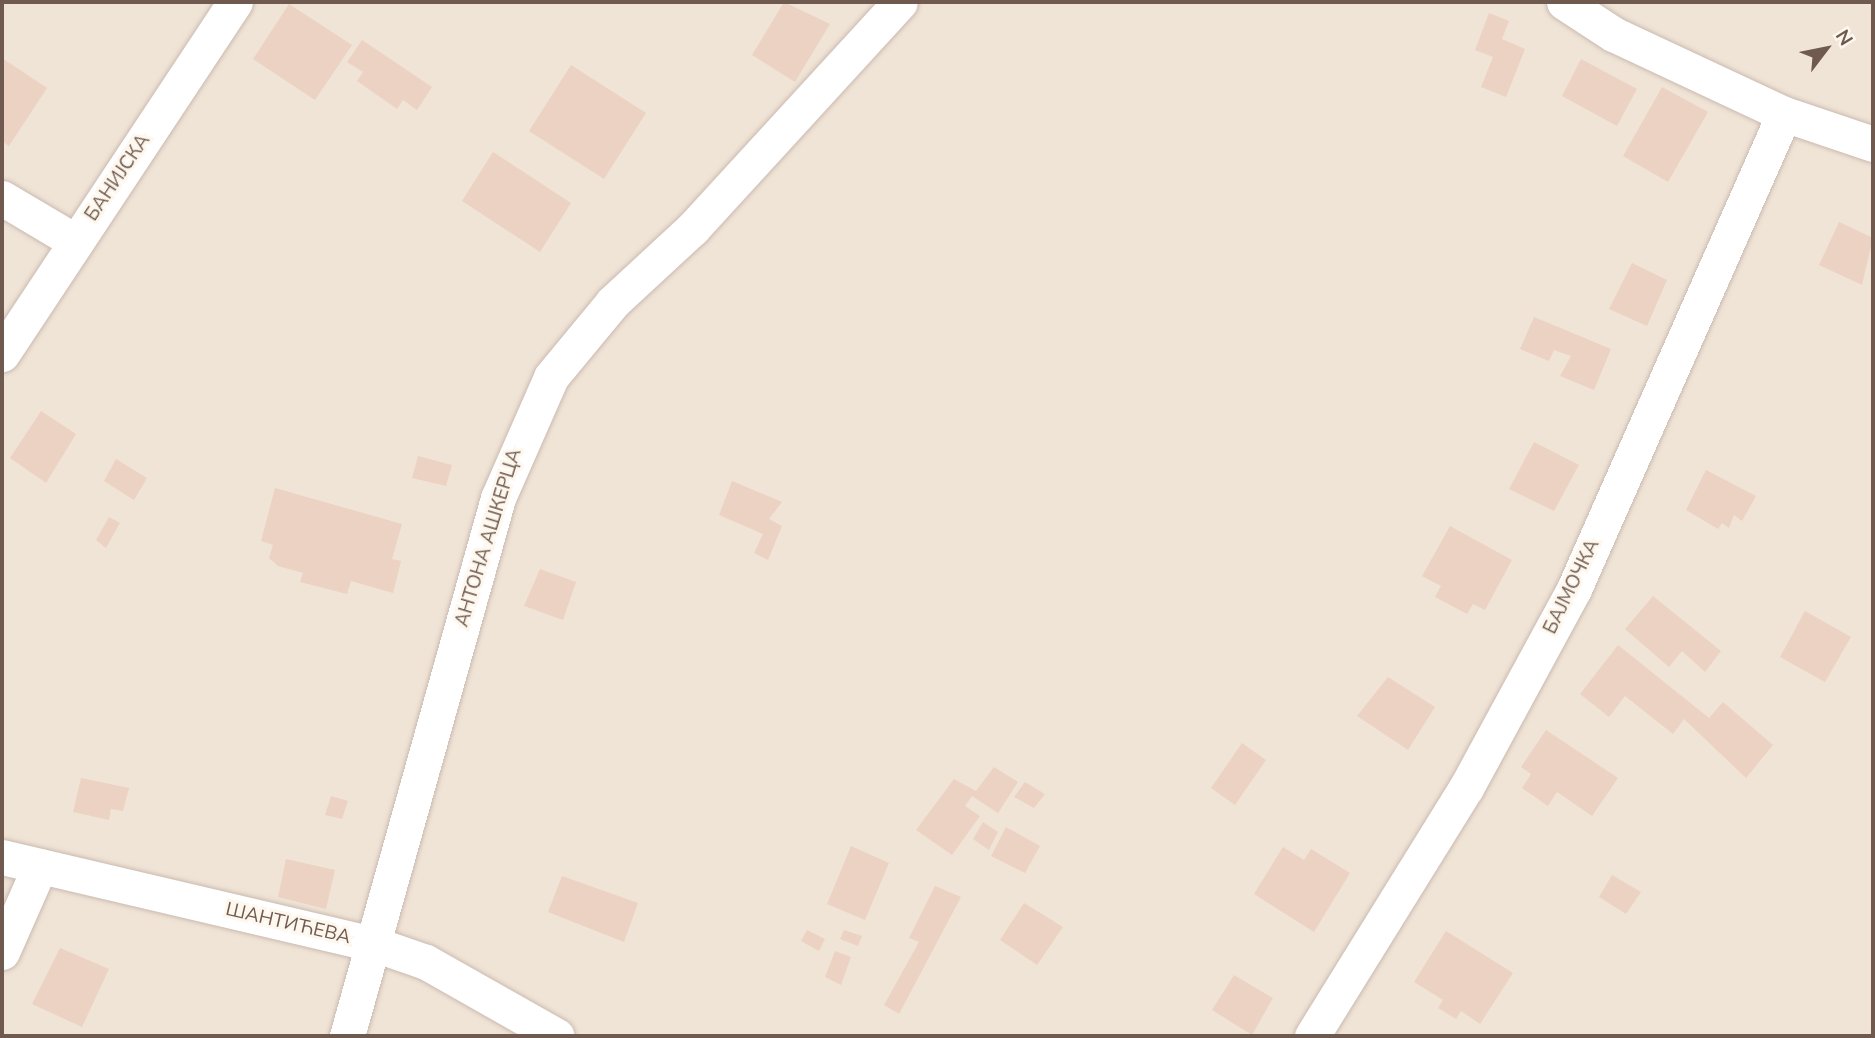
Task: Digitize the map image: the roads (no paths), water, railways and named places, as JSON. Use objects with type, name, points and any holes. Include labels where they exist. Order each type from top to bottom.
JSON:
[{"type":"street","name":"БАНИЈСКА","points":[[2,354],[235,2]]},
{"type":"street","name":"АНТОНА АШКЕРЦА","points":[[347,1036],[498,498],[551,377],[613,302],[693,228],[900,2]]},
{"type":"street","points":[[1564,2],[1613,34],[1784,114],[1873,144]]},
{"type":"street","name":"БАЈМОЧКА","points":[[1312,1036],[1466,788],[1574,589],[1784,114]]},
{"type":"street","points":[[2,198],[76,242]]},
{"type":"street","name":"ШАНТИЋЕВА","points":[[2,857],[374,944],[426,962],[557,1036]]},
{"type":"street","points":[[2,952],[40,866]]}]
